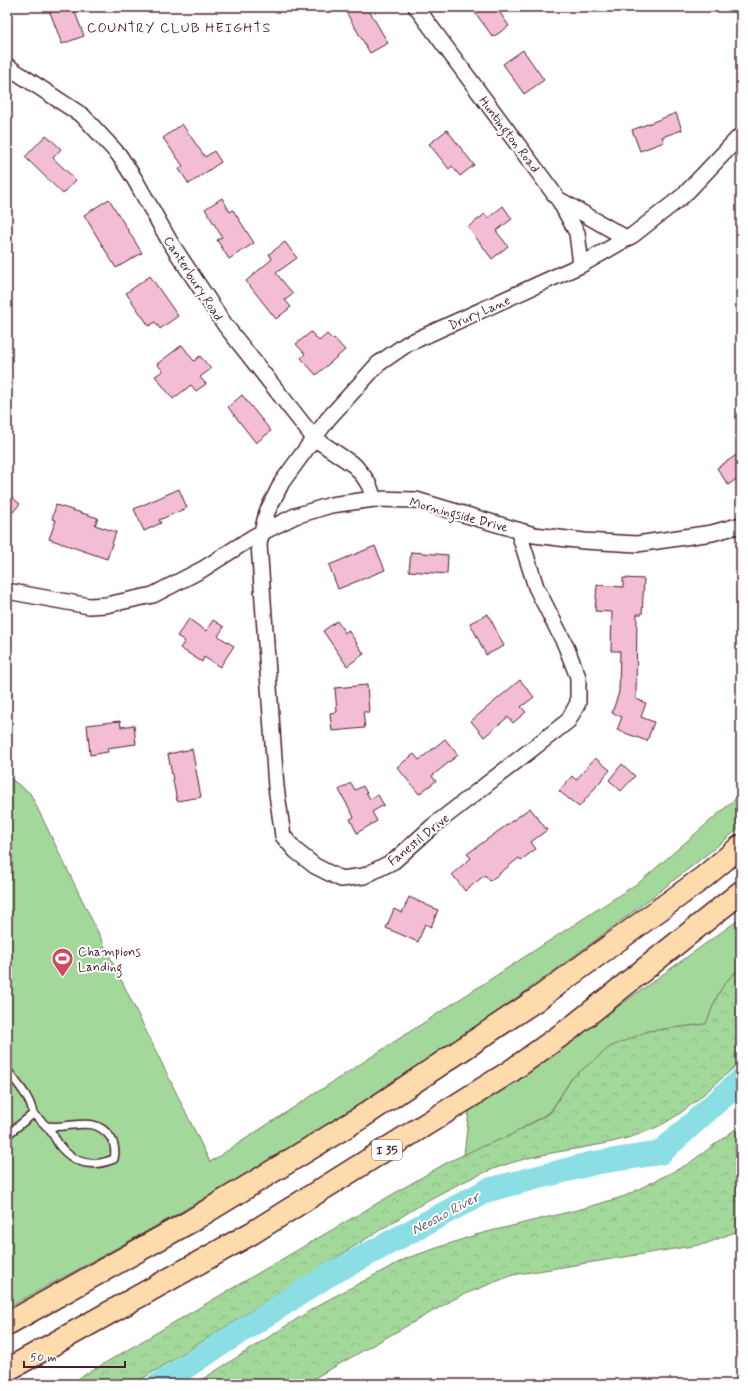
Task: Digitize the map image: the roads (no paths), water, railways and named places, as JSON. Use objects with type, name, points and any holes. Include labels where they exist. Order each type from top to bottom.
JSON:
[{"type":"highway","points":[[7,1324],[191,1221],[360,1118],[536,1000],[704,877],[741,846]]},
{"type":"highway","name":"I 35","points":[[7,1370],[252,1233],[512,1071],[571,1028],[741,892]]},
{"type":"street","name":"Huntington Road","points":[[416,7],[558,199],[626,238]]},
{"type":"street","name":"Canterbury Road","points":[[7,66],[83,116],[119,155],[134,178],[170,242],[225,325],[314,438],[355,466],[369,485],[374,499]]},
{"type":"street","name":"Drury Lane","points":[[262,532],[267,512],[282,482],[328,419],[378,364],[407,344],[581,265],[633,235],[684,195],[741,135]]},
{"type":"street","points":[[558,199],[577,233],[581,265]]},
{"type":"street","name":"Morningside Drive","points":[[7,591],[89,606],[106,605],[153,595],[203,569],[262,532],[295,516],[331,505],[374,499],[416,500],[534,535],[584,541],[637,544],[712,533],[741,525]]},
{"type":"street","name":"Fanestil Drive","points":[[262,532],[259,544],[274,771],[283,836],[296,851],[315,866],[341,879],[364,876],[394,861],[433,826],[568,721],[578,703],[578,677],[565,644],[536,586],[518,530]]},
{"type":"lane","points":[[7,1070],[25,1094],[32,1108],[33,1114],[46,1126],[60,1146],[73,1159],[86,1164],[104,1163],[114,1158],[116,1153],[114,1144],[105,1129],[96,1125],[84,1123],[57,1128],[46,1126]]},
{"type":"lane","points":[[7,1135],[33,1114]]},
{"type":"waterway","name":"Neosho River","points":[[159,1384],[327,1276],[488,1190],[594,1163],[660,1153],[741,1080]]},
{"type":"place","name":"Champions Landing","points":[[63,978]]},
{"type":"district","name":"COUNTRY CLUB HEIGHTS","points":[[179,27]]}]
